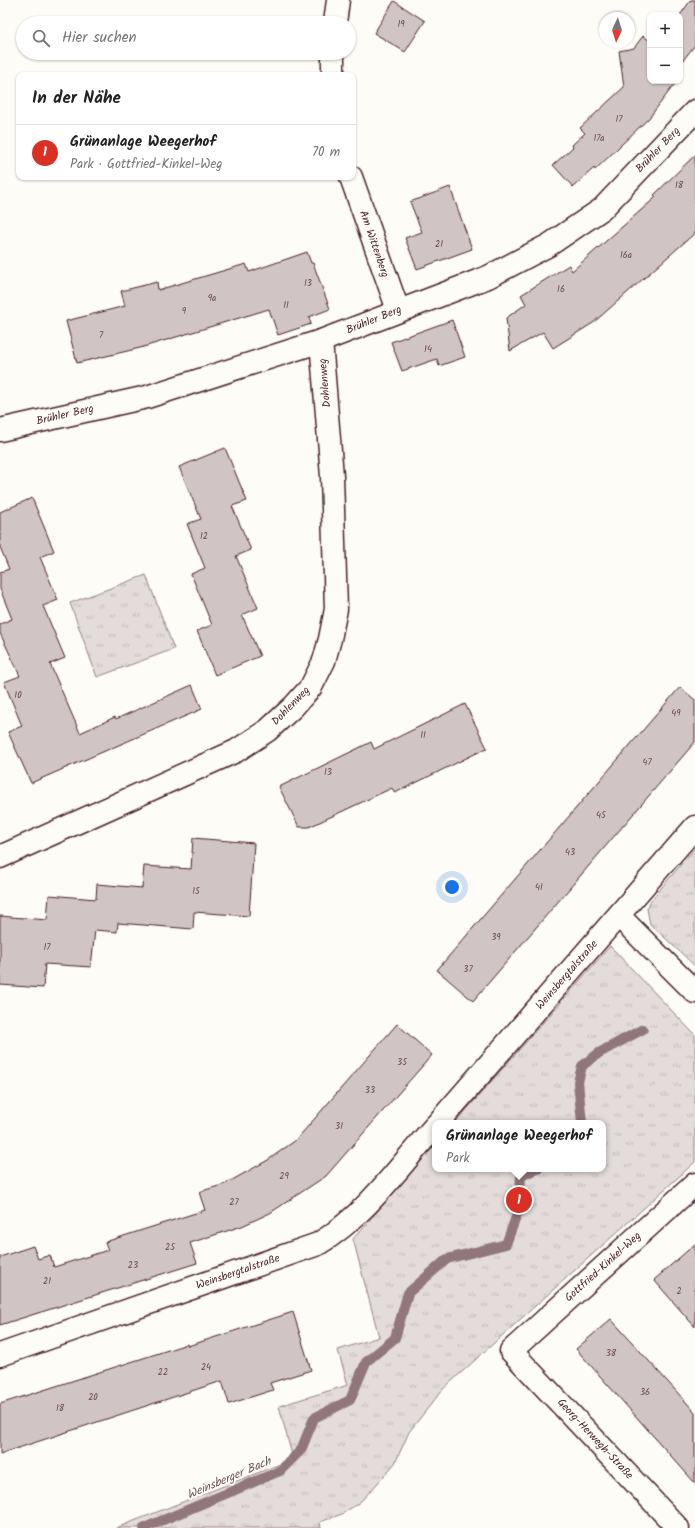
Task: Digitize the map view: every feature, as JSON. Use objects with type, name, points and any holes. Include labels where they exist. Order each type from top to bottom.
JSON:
[{"type":"street","points":[[336,16],[338,0]]},
{"type":"street","points":[[333,60],[333,72]]},
{"type":"street","name":"Brühler Berg","points":[[0,430],[146,397],[321,341],[398,310],[488,277],[550,245],[602,209],[695,111]]},
{"type":"street","name":"Am Wittenberg","points":[[352,180],[398,310]]},
{"type":"street","name":"Dohlenweg","points":[[0,857],[236,751],[268,730],[294,707],[311,687],[324,661],[336,609],[332,476],[321,341]]},
{"type":"street","name":"Weinsbergtalstraße","points":[[441,1120],[695,827]]},
{"type":"street","points":[[619,916],[695,992]]},
{"type":"street","name":"Weinsbergtalstraße","points":[[0,1355],[318,1244],[338,1232],[356,1216],[432,1129]]},
{"type":"street","name":"Gottfried-Kinkel-Weg","points":[[511,1351],[695,1184]]},
{"type":"street","name":"Georg-Herwegh-Straße","points":[[511,1351],[678,1528]]},
{"type":"green space","points":[[146,575],[174,649],[97,677],[70,603]]},
{"type":"green space","points":[[695,848],[695,966],[650,924],[647,909],[651,900]]},
{"type":"green space","points":[[610,946],[695,1035],[695,1162],[443,1389],[409,1432],[395,1463],[360,1502],[342,1514],[320,1522],[321,1528],[116,1528],[293,1459],[279,1406],[348,1385],[338,1350],[379,1337],[353,1239],[432,1148],[432,1172],[606,1172],[606,1120],[458,1120]]},
{"type":"building","points":[[691,0],[695,0],[695,45],[683,60],[683,12]]},
{"type":"building","points":[[394,1],[425,21],[405,52],[374,33]]},
{"type":"building","points":[[643,36],[647,39],[647,84],[675,84],[649,118],[595,170],[594,168],[573,187],[553,165],[573,147],[572,145],[585,133],[580,128],[624,87],[619,51],[635,48]]},
{"type":"building","points":[[695,155],[695,233],[593,323],[553,348],[543,332],[510,351],[506,318],[526,304],[521,295],[569,265],[572,271],[656,197],[654,195]]},
{"type":"building","points":[[450,187],[472,249],[417,269],[405,238],[422,232],[410,202]]},
{"type":"building","points":[[307,252],[311,263],[313,263],[330,309],[309,317],[311,324],[278,335],[269,309],[140,348],[77,363],[66,321],[125,306],[121,291],[157,282],[158,290],[246,264],[249,272]]},
{"type":"building","points":[[452,320],[465,357],[439,366],[437,359],[402,371],[391,342]]},
{"type":"building","points":[[225,448],[247,501],[232,506],[251,550],[236,556],[258,608],[242,615],[260,656],[215,675],[197,631],[212,625],[191,574],[205,568],[187,524],[201,519],[179,467]]},
{"type":"building","points":[[32,498],[54,551],[40,557],[58,600],[43,606],[65,658],[50,664],[80,733],[115,717],[116,719],[192,685],[202,709],[31,783],[8,732],[22,726],[4,682],[20,676],[0,633],[0,624],[12,619],[0,589],[0,572],[9,569],[0,547],[0,512]]},
{"type":"building","points":[[680,687],[695,700],[695,742],[473,1001],[437,970]]},
{"type":"building","points":[[465,704],[487,748],[395,793],[392,788],[309,827],[299,827],[279,787],[371,742],[374,749]]},
{"type":"building","points":[[193,838],[254,843],[249,916],[194,912],[193,929],[118,923],[117,932],[95,930],[91,967],[45,964],[43,988],[0,985],[0,916],[47,920],[49,895],[96,899],[97,884],[142,888],[144,866],[191,869]]},
{"type":"building","points":[[397,1024],[432,1055],[326,1176],[270,1213],[242,1226],[190,1243],[197,1263],[0,1325],[0,1257],[33,1246],[38,1259],[50,1255],[54,1267],[108,1250],[105,1242],[205,1210],[199,1192],[225,1184],[268,1160],[296,1140]]},
{"type":"building","points":[[695,1244],[695,1327],[654,1280]]},
{"type":"building","points":[[293,1312],[311,1370],[270,1383],[273,1390],[229,1404],[222,1381],[0,1454],[0,1404],[187,1344],[188,1346]]},
{"type":"building","points":[[611,1319],[695,1412],[695,1483],[576,1349]]},
{"type":"waterway","name":"Weinsberger Bach","points":[[582,1120],[578,1082],[582,1066],[599,1053],[643,1029]]},
{"type":"waterway","name":"Weinsberger Bach","points":[[144,1528],[280,1471],[301,1450],[314,1418],[350,1400],[366,1362],[395,1338],[408,1293],[447,1259],[506,1244],[519,1209],[521,1176],[531,1172]]},
{"type":"place","name":"Grünanlage Weegerhof","points":[[519,1200]]}]
